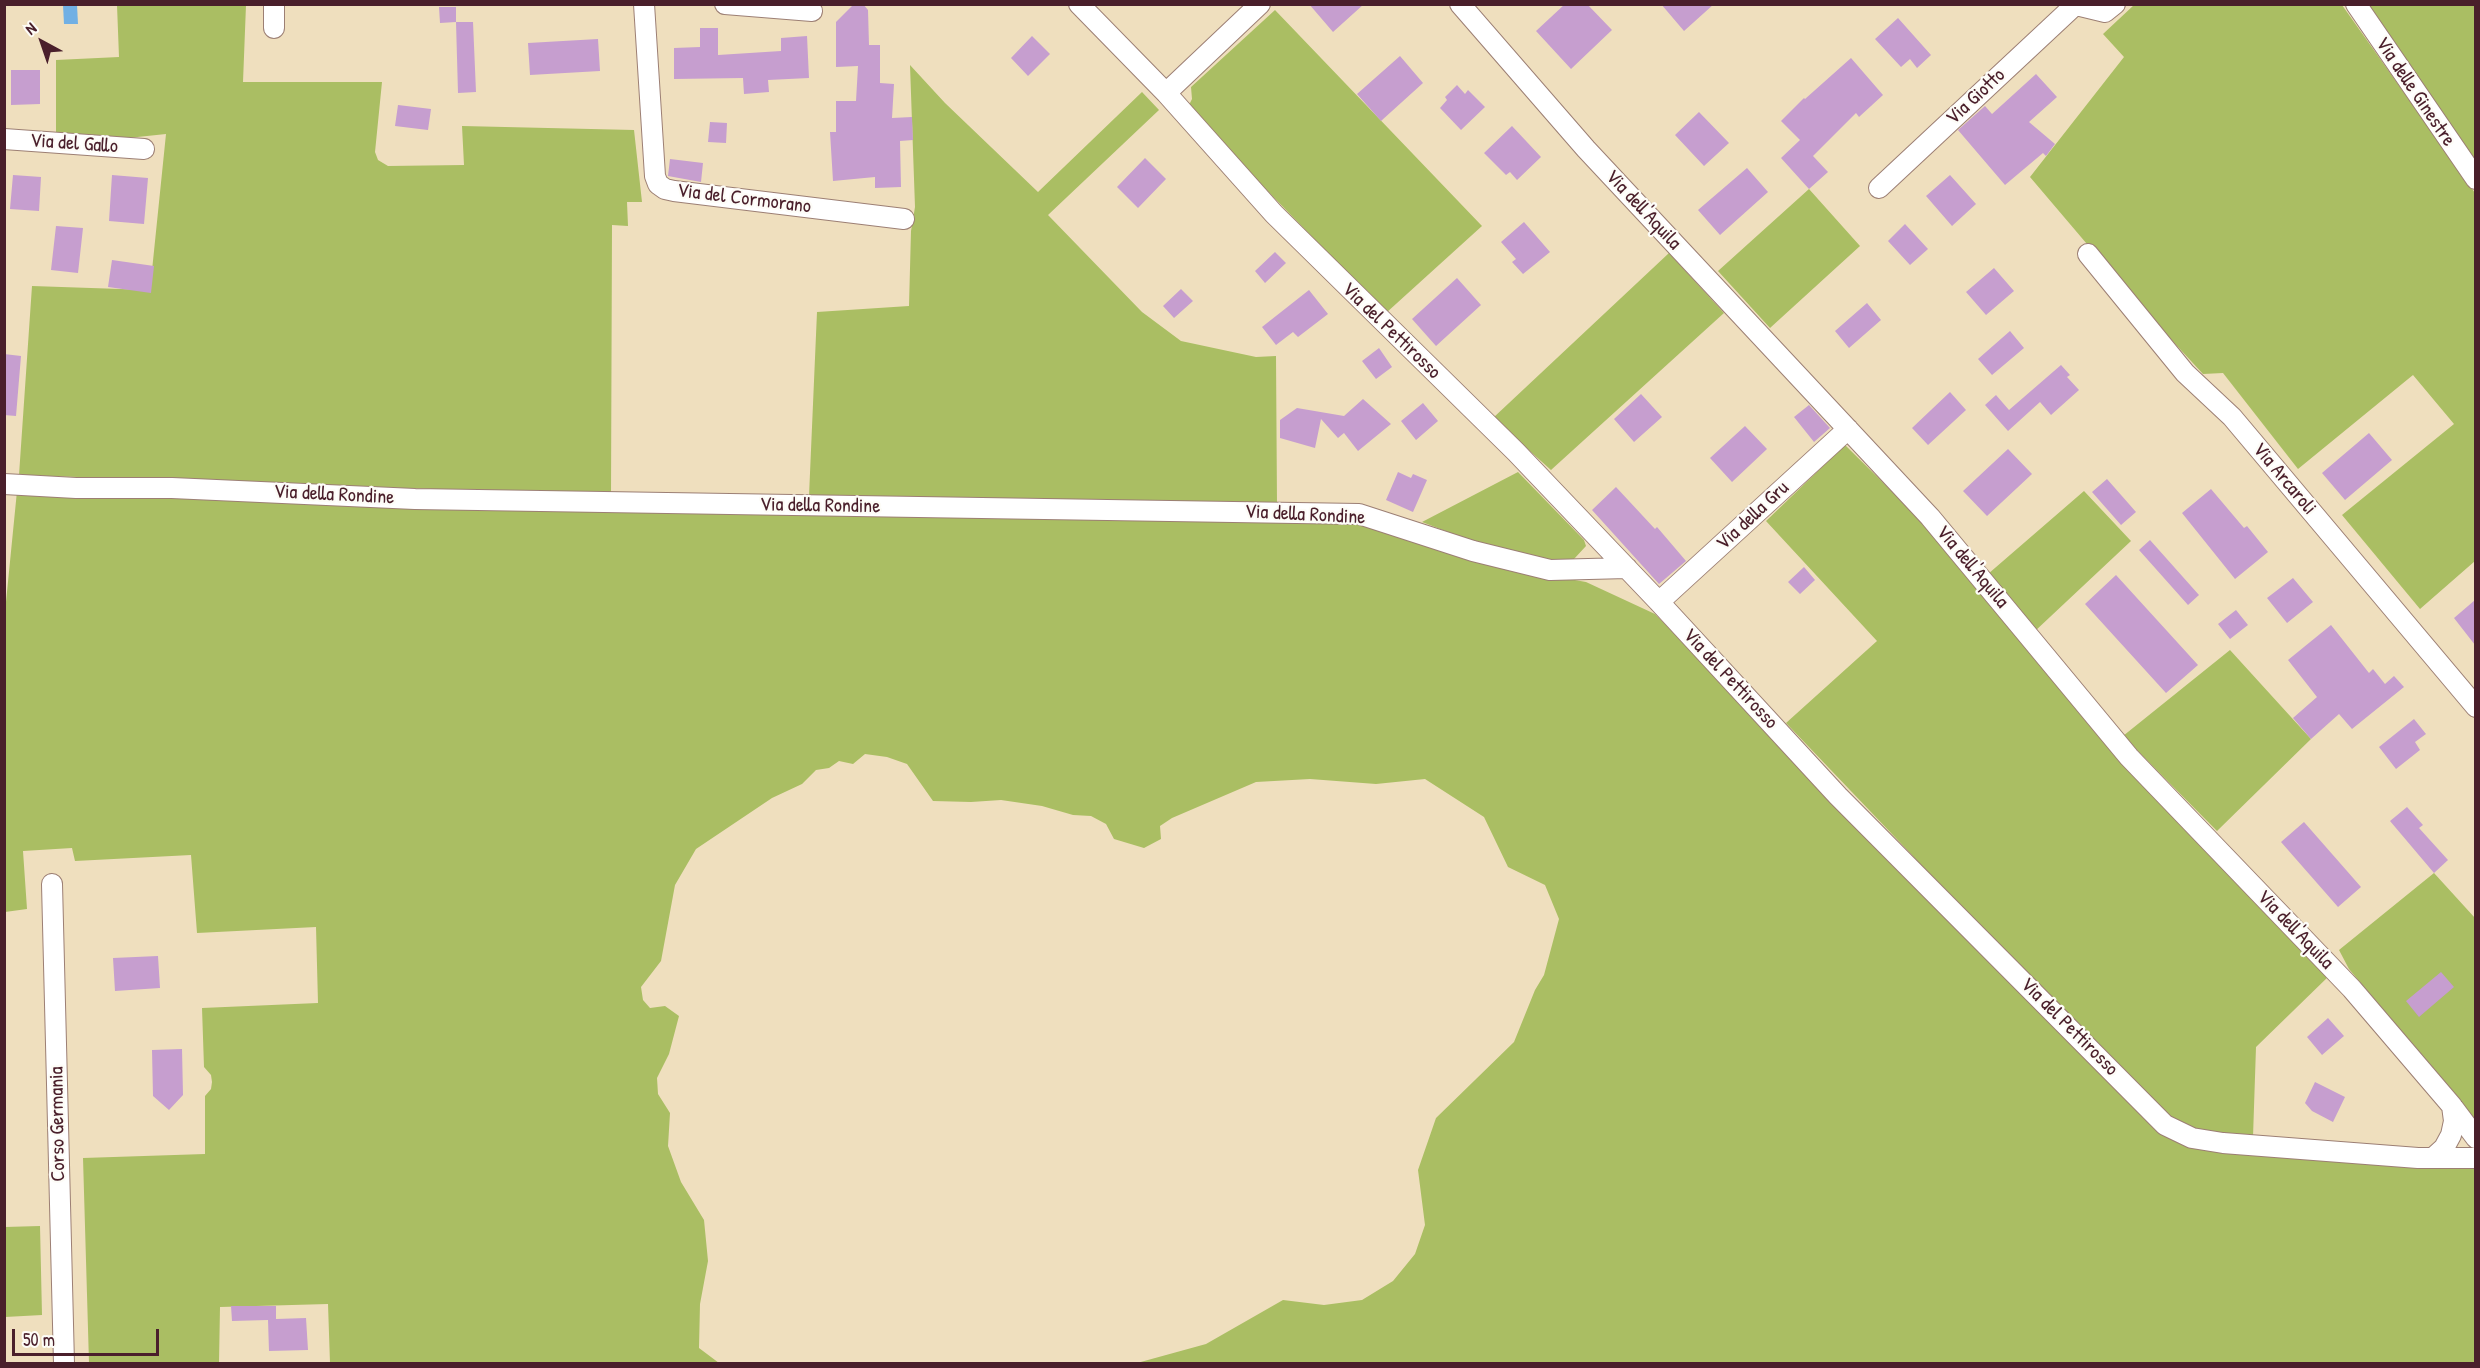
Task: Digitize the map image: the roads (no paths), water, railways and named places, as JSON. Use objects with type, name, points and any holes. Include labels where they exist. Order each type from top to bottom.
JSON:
[{"type":"street","points":[[274,4],[274,28]]},
{"type":"street","name":"Via del Cormorano","points":[[644,4],[655,176],[658,184],[674,192],[904,219]]},
{"type":"street","points":[[725,4],[812,11]]},
{"type":"street","name":"Via del Pettirosso","points":[[1079,4],[1166,93],[1274,214],[1516,452],[1659,602],[1838,796],[2165,1125],[2192,1138],[2223,1143],[2433,1158],[2475,1158]]},
{"type":"street","points":[[1166,93],[1260,4]]},
{"type":"street","name":"Via dell'Aquila","points":[[1460,4],[1586,149],[1930,517],[2129,757],[2352,989],[2452,1106],[2475,1138]]},
{"type":"street","points":[[2073,5],[2105,12],[2115,4]]},
{"type":"street","name":"Via delle Ginestre","points":[[2356,4],[2475,179]]},
{"type":"street","name":"Via Giotto","points":[[1879,188],[2073,5]]},
{"type":"street","name":"Via del Gallo","points":[[4,138],[144,149]]},
{"type":"street","name":"Via Arcaroli","points":[[2088,254],[2185,373],[2232,417],[2475,707]]},
{"type":"street","name":"Via della Gru","points":[[1659,602],[1848,429]]},
{"type":"street","name":"Via della Rondine","points":[[4,483],[76,488],[172,488],[415,499],[1359,514],[1473,551],[1550,570],[1627,568]]},
{"type":"street","name":"Corso Germania","points":[[52,884],[64,1364]]},
{"type":"street","points":[[2433,1158],[2444,1148],[2451,1135],[2454,1121],[2452,1106]]},
{"type":"water","points":[[63,5],[77,5],[78,24],[64,24]]}]
